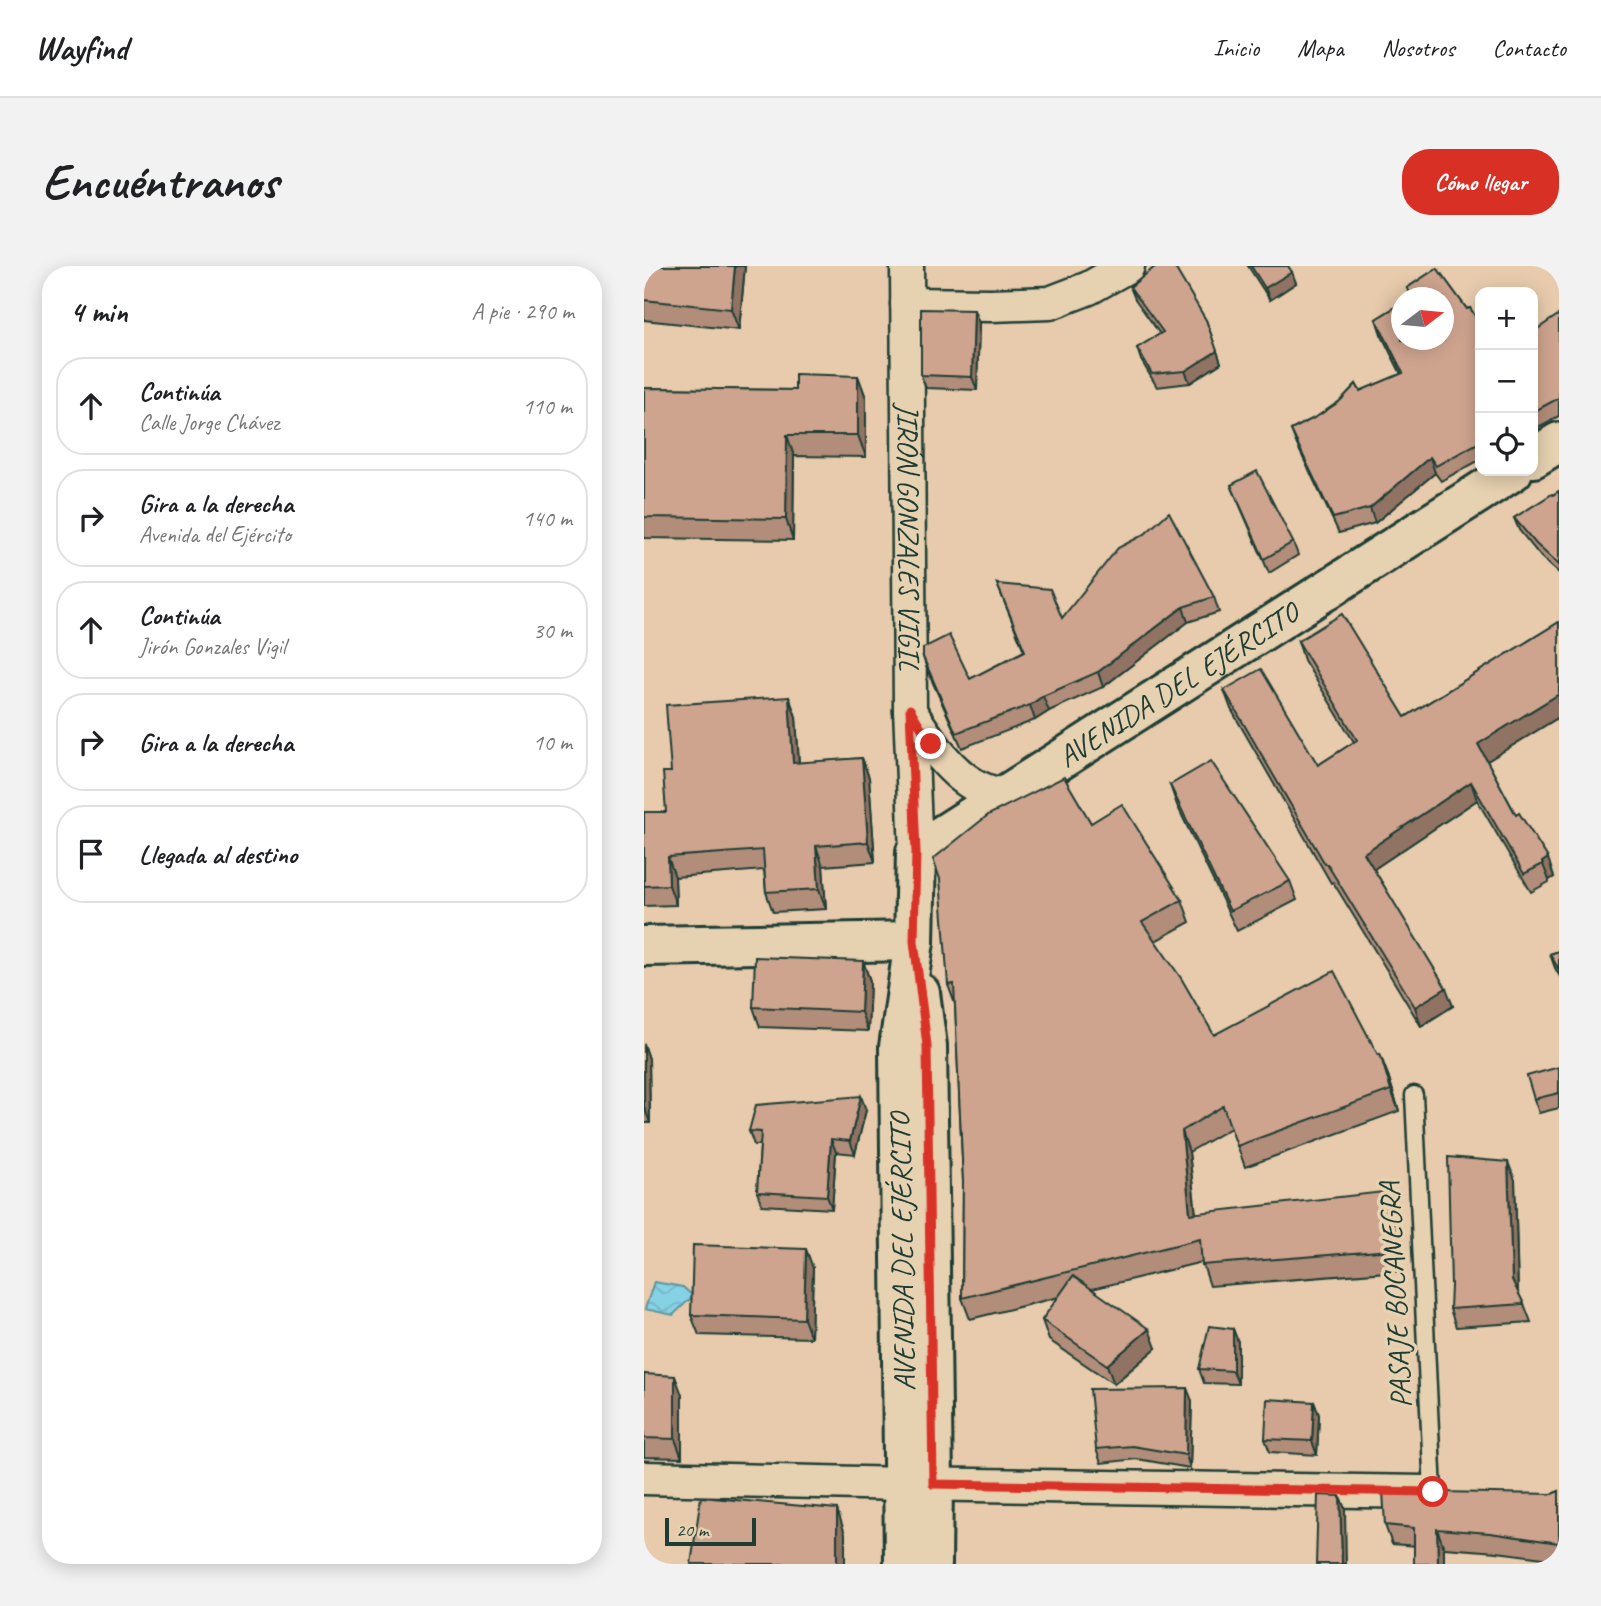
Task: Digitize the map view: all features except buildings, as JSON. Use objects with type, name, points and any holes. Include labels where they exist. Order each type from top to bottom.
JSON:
[{"type":"main road","points":[[1538,455],[1559,442]]},
{"type":"main road","name":"AVENIDA DEL EJÉRCITO","points":[[904,1564],[918,1484],[927,1045],[914,941],[916,852],[1505,476]]},
{"type":"main road","points":[[644,946],[914,941]]},
{"type":"main road","name":"AVENIDA DEL EJÉRCITO","points":[[918,1484],[932,1564]]},
{"type":"street","name":"JIRÓN GONZALES VIGIL","points":[[907,266],[910,709],[916,852]]},
{"type":"street","points":[[908,304],[1050,303],[1089,288],[1128,266]]},
{"type":"street","points":[[910,709],[931,744],[943,758],[981,789],[1004,796]]},
{"type":"street","points":[[644,1478],[1445,1492]]},
{"type":"lane","name":"PASAJE BOCANEGRA","points":[[1414,1095],[1445,1492]]},
{"type":"water","points":[[654,1282],[683,1287],[693,1296],[673,1315],[645,1309]]},
{"type":"route","points":[[931,744],[910,709],[916,852],[914,941],[927,1045],[933,1484],[1433,1492]]}]
